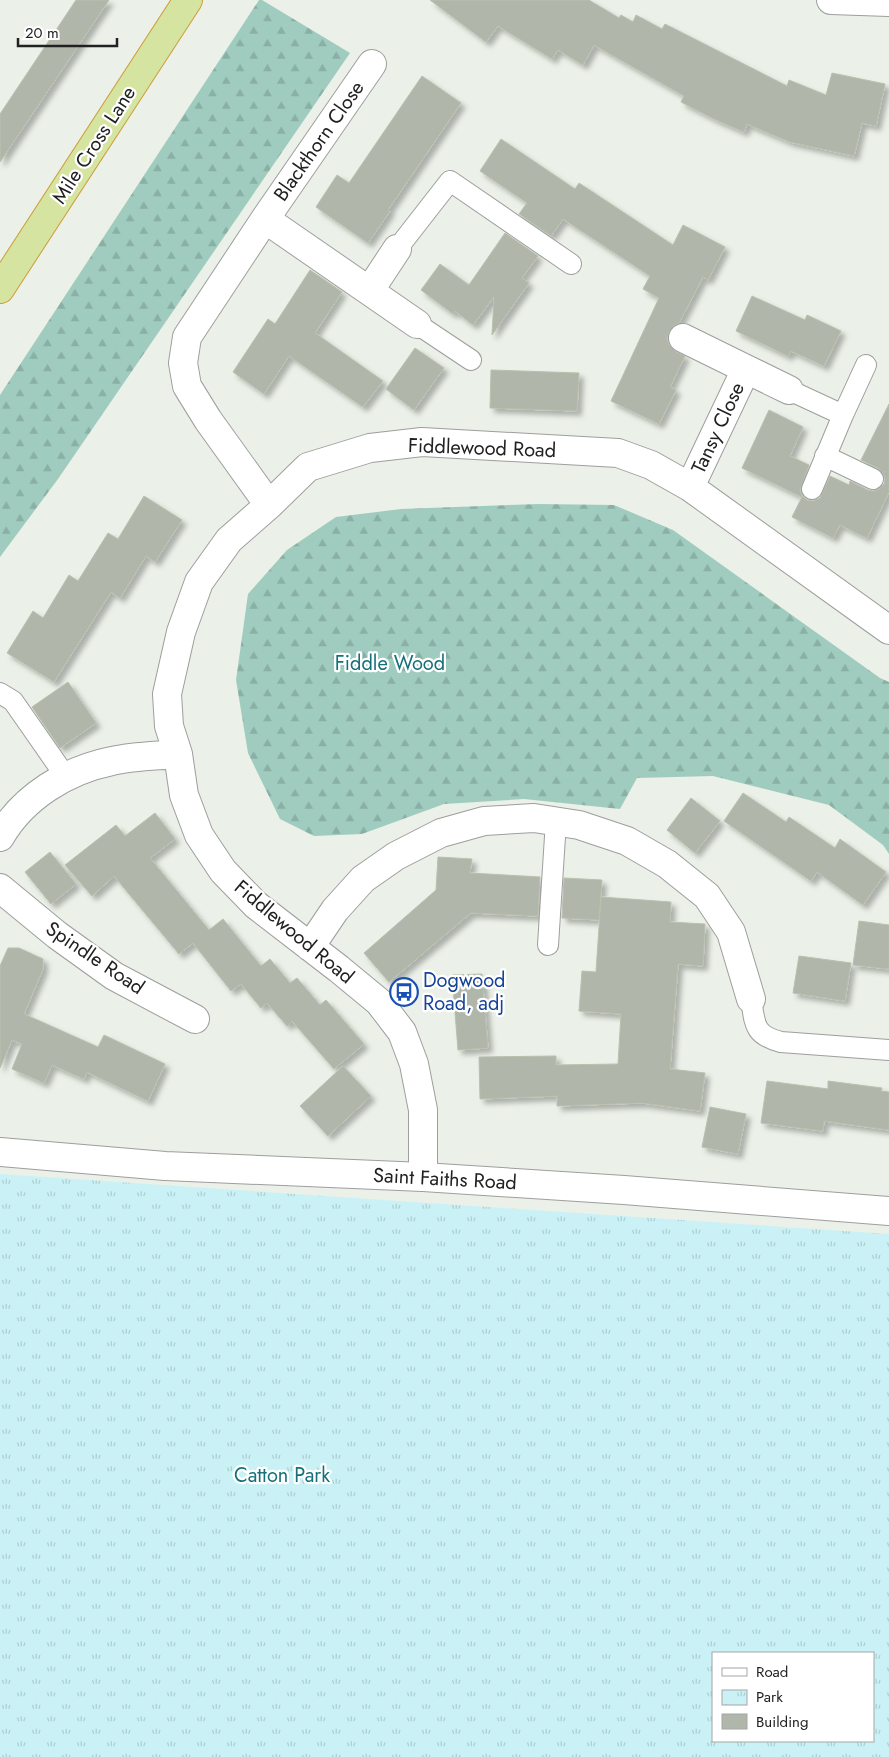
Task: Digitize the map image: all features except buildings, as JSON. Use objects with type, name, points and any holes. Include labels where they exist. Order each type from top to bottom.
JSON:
[{"type":"highway","name":"Mile Cross Lane","points":[[0,289],[188,0]]},
{"type":"street","points":[[831,0],[889,2]]},
{"type":"street","name":"Blackthorn Close","points":[[269,505],[208,420],[187,386],[183,363],[187,337],[372,64]]},
{"type":"street","name":"Blackthorn Close","points":[[266,219],[416,324]]},
{"type":"street","points":[[370,290],[397,250]]},
{"type":"street","name":"Tansy Close","points":[[683,338],[789,390]]},
{"type":"street","name":"Tansy Close","points":[[690,487],[746,368]]},
{"type":"street","name":"Fiddlewood Road","points":[[423,1177],[423,1110],[414,1064],[402,1032],[379,1002],[256,905],[223,871],[199,836],[184,795],[178,754],[169,726],[167,694],[181,632],[200,582],[230,540],[308,467],[370,448],[422,442],[618,453],[651,465],[690,487],[889,630]]},
{"type":"street","points":[[0,837],[5,828],[37,794],[73,773],[112,760],[178,754]]},
{"type":"street","points":[[310,948],[335,910],[363,879],[396,856],[441,832],[484,822],[534,818],[579,825],[626,840],[667,864],[707,896],[731,932],[752,999]]},
{"type":"street","name":"Spindle Road","points":[[0,888],[57,935],[114,976],[195,1019]]},
{"type":"street","name":"Saint Faiths Road","points":[[0,1152],[165,1166],[423,1177],[624,1190],[889,1211]]},
{"type":"lane","points":[[397,250],[450,182],[571,264]]},
{"type":"lane","points":[[416,324],[471,360]]},
{"type":"lane","points":[[812,489],[843,414],[866,365]]},
{"type":"lane","points":[[789,390],[843,414]]},
{"type":"lane","points":[[825,456],[873,479]]},
{"type":"lane","points":[[0,693],[13,701],[66,777]]},
{"type":"lane","points":[[548,945],[556,821]]},
{"type":"lane","points":[[752,999],[754,1019],[759,1031],[767,1038],[781,1042],[889,1050]]},
{"type":"green space","points":[[259,0],[262,0],[350,53],[58,479],[0,557],[0,395]]},
{"type":"green space","name":"Fiddle Wood","points":[[539,504],[614,505],[673,530],[880,678],[889,682],[889,854],[883,845],[829,805],[713,776],[637,778],[620,809],[524,799],[444,804],[362,834],[314,836],[280,819],[248,753],[236,680],[248,594],[287,550],[336,517],[401,509]]},
{"type":"green space","name":"Catton Park","points":[[0,1174],[889,1234],[889,1757],[0,1757]]},
{"type":"place","name":"Dogwood Road, adj","points":[[404,992]]}]
